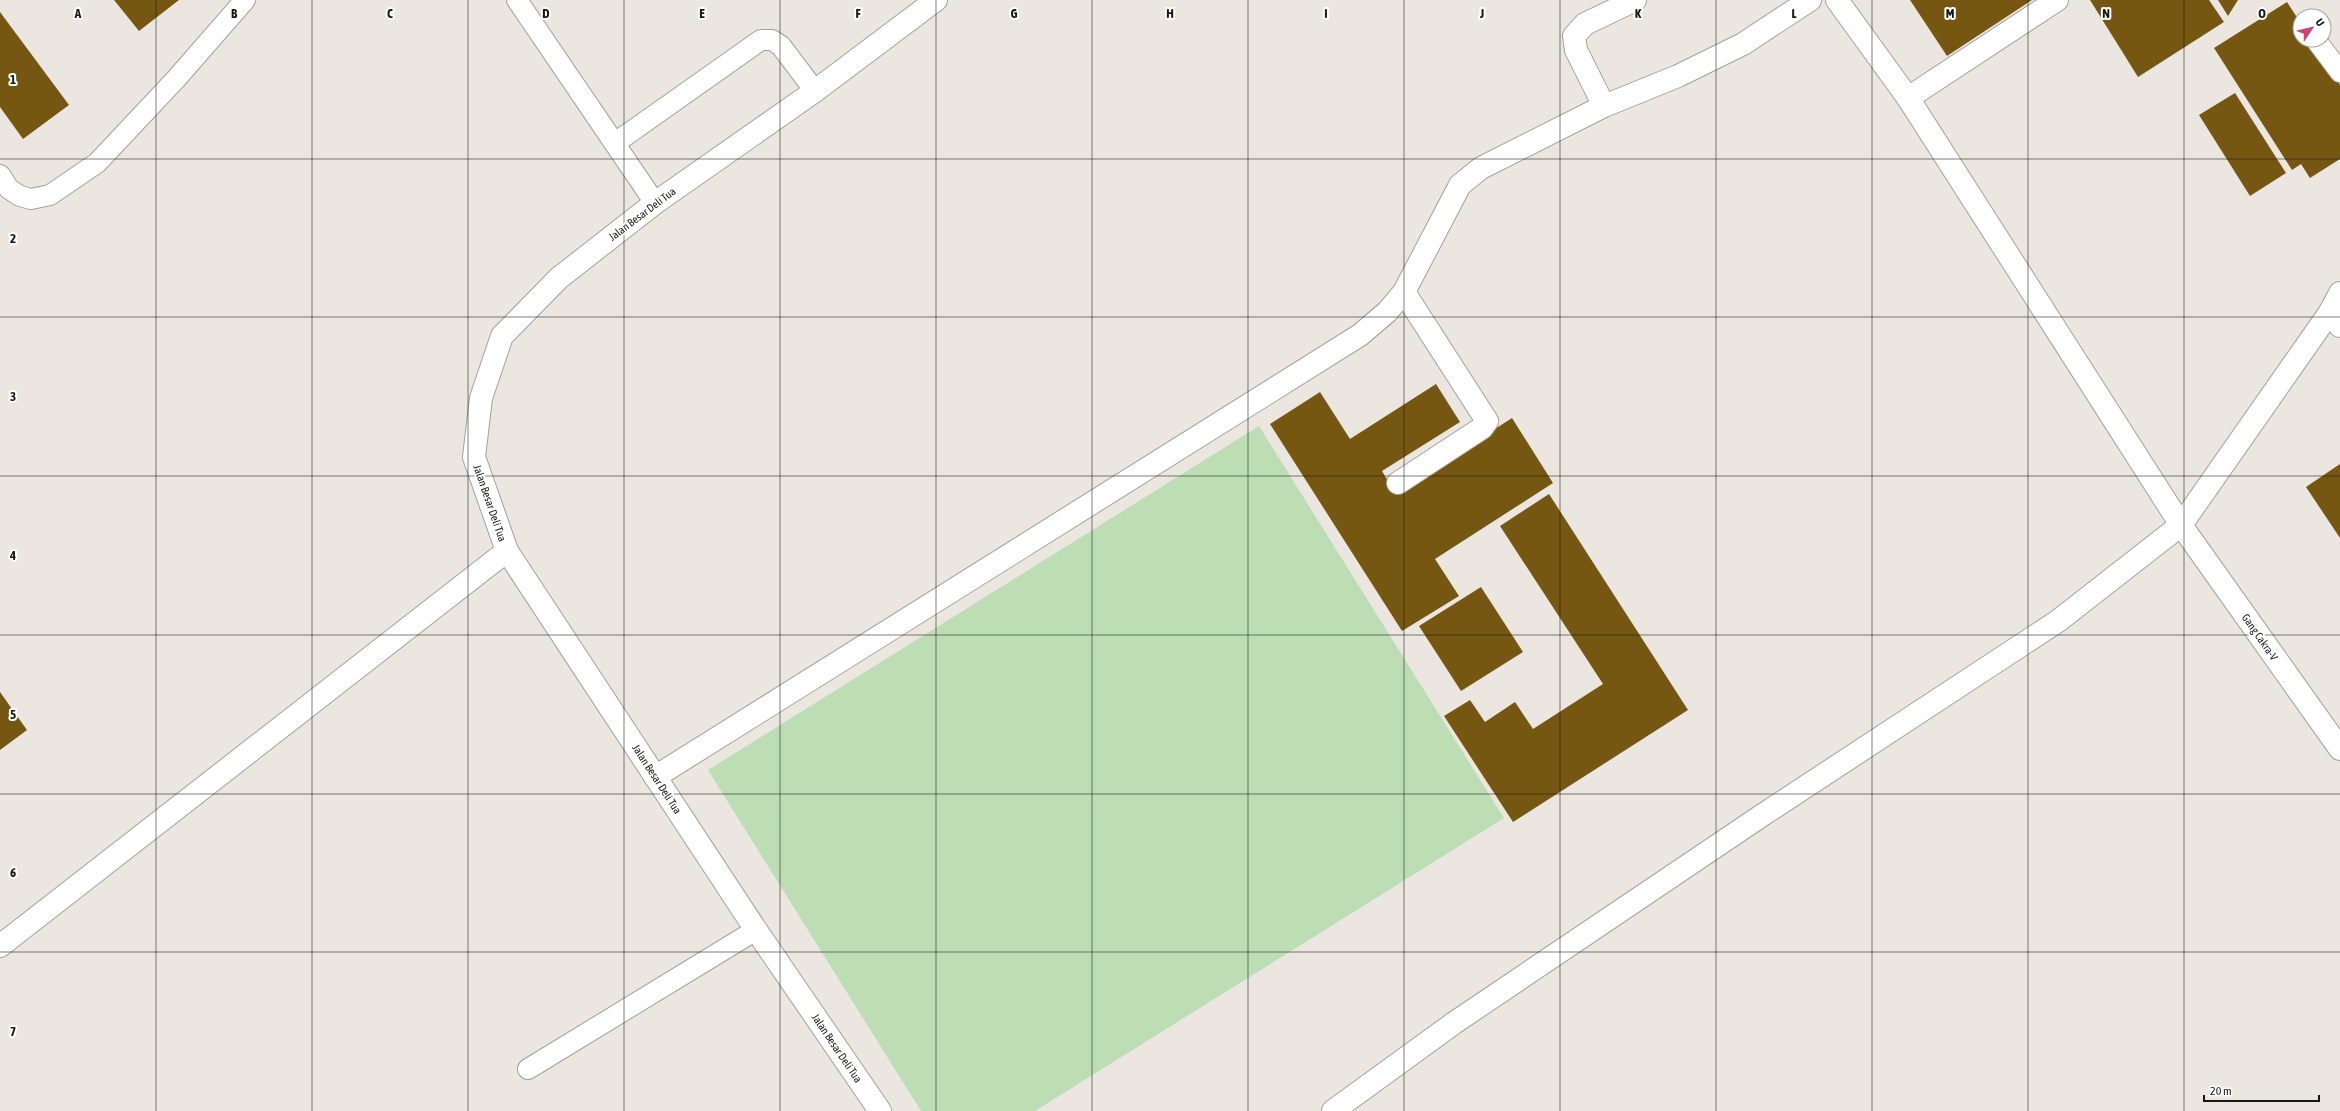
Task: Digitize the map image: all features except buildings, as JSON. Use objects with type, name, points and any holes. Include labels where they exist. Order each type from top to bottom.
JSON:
[{"type":"street","name":"Jalan Besar Deli Tua","points":[[880,1111],[756,930],[507,551],[474,458],[481,398],[502,336],[559,278],[655,203],[815,91],[936,0]]},
{"type":"street","points":[[1604,106],[1576,50],[1574,36],[1585,24],[1635,0]]},
{"type":"street","points":[[655,777],[1360,335],[1387,312],[1404,292],[1460,186],[1482,168],[1604,106],[1678,76],[1743,44],[1810,0]]},
{"type":"street","name":"Gang Cakra-V","points":[[1837,0],[1908,98],[2181,525],[2340,749]]},
{"type":"street","points":[[1908,98],[2056,0]]},
{"type":"street","points":[[1398,483],[1482,428],[1487,421],[1485,415],[1404,292]]},
{"type":"street","points":[[1333,1111],[1454,1023],[1764,814],[2058,621],[2181,525],[2337,310]]},
{"type":"street","points":[[0,946],[507,551]]},
{"type":"lane","points":[[0,175],[14,192],[20,196],[31,199],[50,195],[97,163],[176,79],[245,0]]},
{"type":"lane","points":[[517,0],[616,143],[655,203]]},
{"type":"lane","points":[[616,143],[761,40],[772,40],[782,46],[815,91]]},
{"type":"lane","points":[[2322,48],[2340,72]]},
{"type":"lane","points":[[528,1069],[756,930]]},
{"type":"green space","points":[[1259,426],[1504,818],[1035,1111],[921,1111],[708,770]]}]
